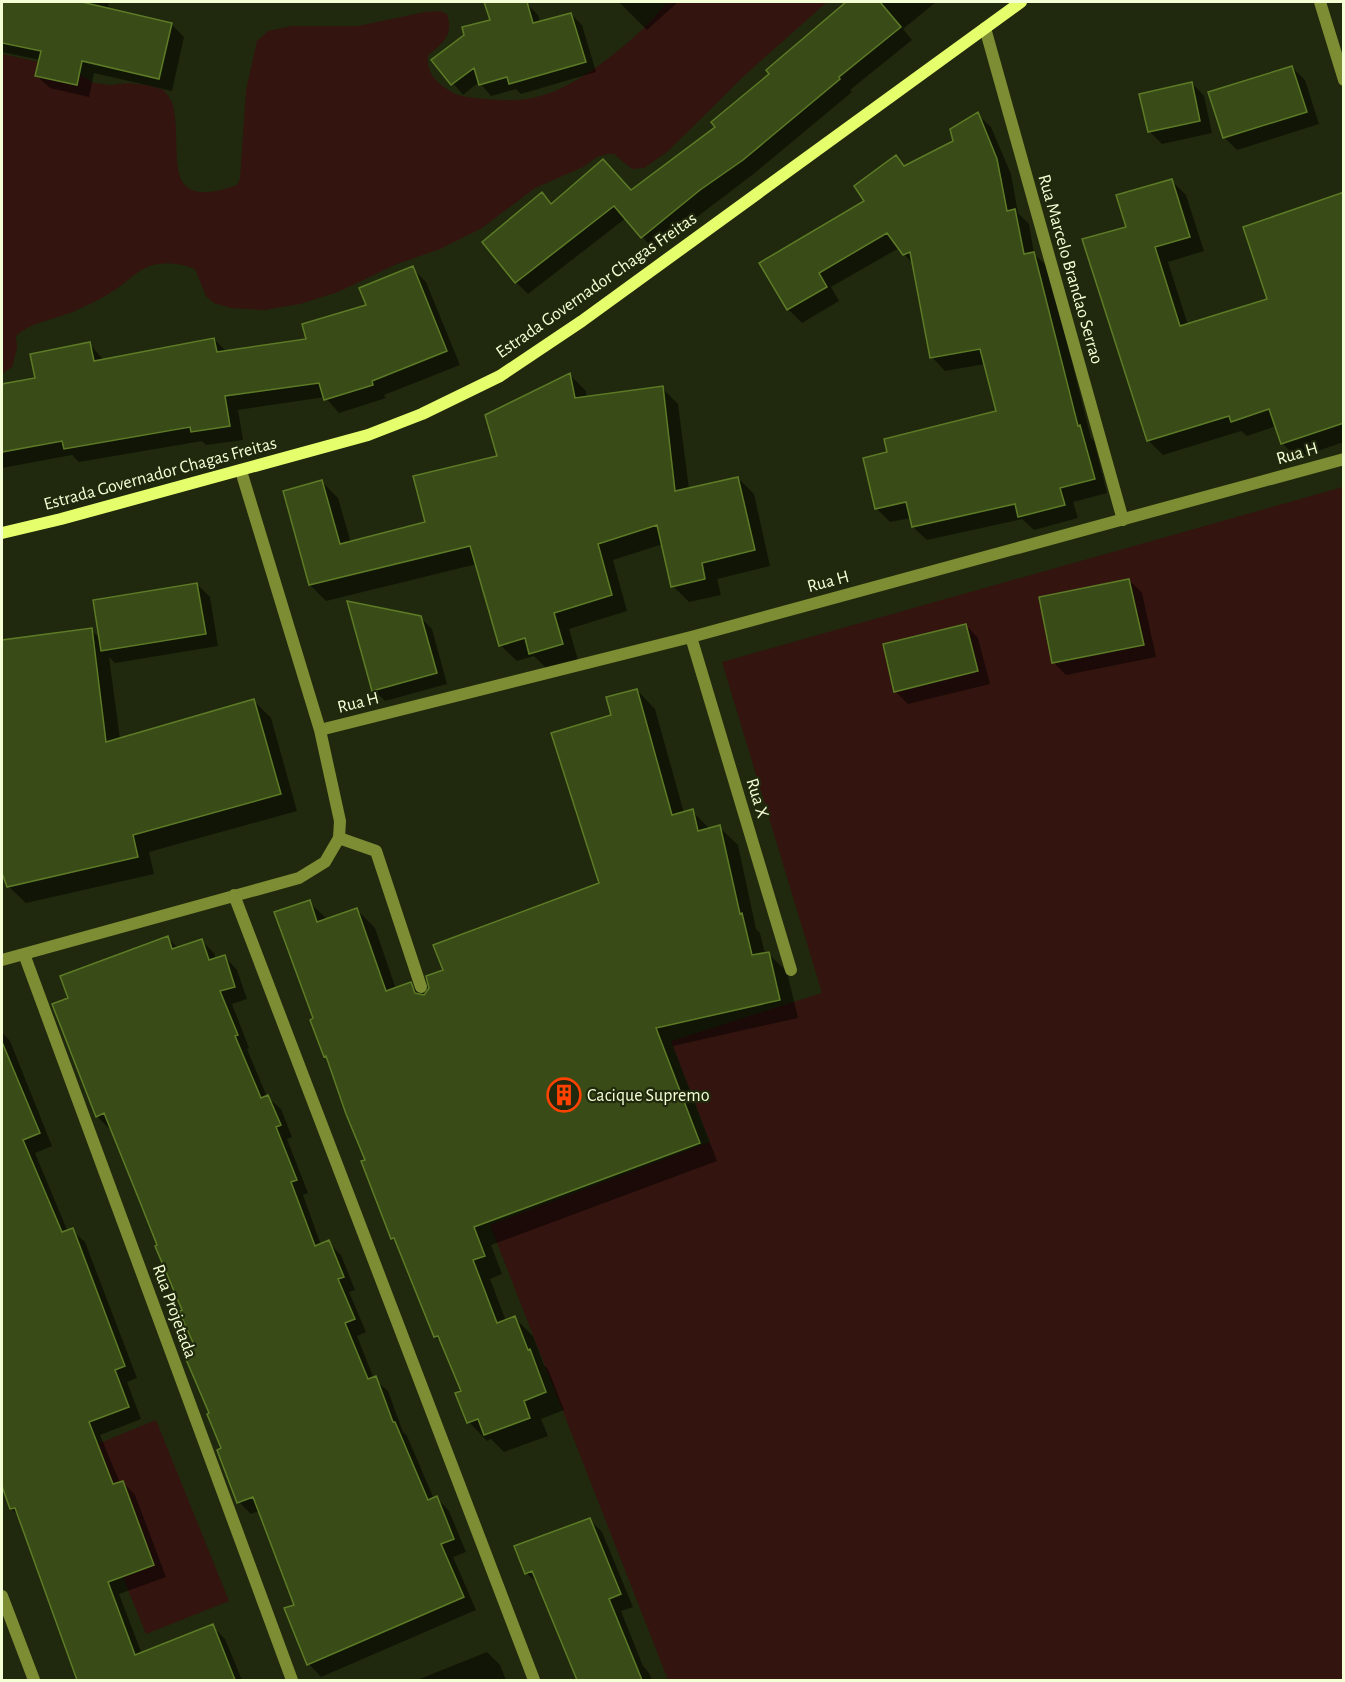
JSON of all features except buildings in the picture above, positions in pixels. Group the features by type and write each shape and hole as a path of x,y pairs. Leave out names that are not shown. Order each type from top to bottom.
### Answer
{"main road":[{"name":"Estrada Governador Chagas Freitas","path":"2,533 241,471 368,435 422,414 500,376 582,321 1021,2"}],"street":[{"path":"1320,2 1344,80"},
{"name":"Rua Marcelo Brandao Serrao","path":"985,28 1123,520"},
{"name":"Rua H","path":"320,730 691,637 1344,459"},
{"name":"Rua H","path":"241,471 320,730 340,821 339,838"},
{"name":"Rua X","path":"691,637 791,970"},
{"path":"2,960 299,878 325,862 339,838 376,851 421,987"},
{"path":"234,895 534,1680"},
{"name":"Rua Projetada","path":"24,954 292,1680"},
{"path":"2,1596 34,1680"}],"shaded area":[{"path":"667,2 827,2 745,75 667,152 644,168 632,169 614,154 597,157 583,167 535,188 482,228 440,249 397,264 338,292 300,304 264,310 231,308 214,303 206,296 195,269 172,263 150,266 97,301 22,331 16,336 17,348 12,367 2,374 2,54 68,68 94,83 111,85 128,83 164,90 173,106 177,159 179,173 184,184 195,191 212,192 237,185 240,179 246,90 257,41 268,31 292,26 358,26 440,11 447,14 449,27 443,42 428,55 428,67 436,80 450,91 462,96 515,100 544,95 577,80 612,56 643,29"},
{"path":"1343,487 1343,1680 668,1680 490,1225 710,1142 671,1041 822,993 722,662"},
{"path":"156,1420 229,1601 146,1634 73,1454"}],"place":[{"name":"Cacique Supremo","path":"564,1095"}]}
